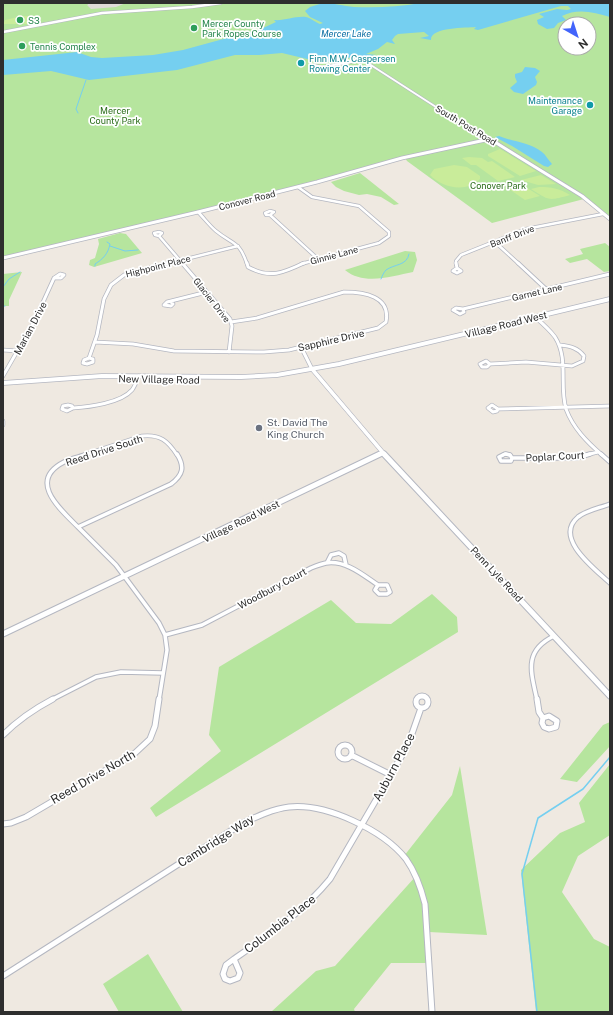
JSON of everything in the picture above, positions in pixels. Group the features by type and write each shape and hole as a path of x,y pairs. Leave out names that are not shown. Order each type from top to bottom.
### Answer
{"main road":[{"name":"Village Road West","path":"313,371 610,301"},
{"name":"New Village Road","path":"3,384 89,376 241,380 313,371"}],"street":[{"path":"3,31 91,13 211,3"},
{"path":"3,31 29,28 92,14 182,8 222,3"},
{"name":"South Post Road","path":"314,65 322,66 363,60 455,119 582,196 610,219"},
{"name":"Conover Road","path":"3,258 298,187 402,158 490,139"},
{"name":"Ginnie Lane","path":"198,212 216,231 231,239 238,246 245,255 248,267 265,274 285,272 299,264 382,242 387,238 389,232 380,222 359,206 312,197 304,193 298,187"},
{"name":"Banff Drive","path":"457,268 456,261 461,255 531,227 603,214"},
{"path":"270,215 318,259"},
{"name":"Glacier Drive","path":"159,236 231,322 229,352"},
{"path":"495,242 547,290"},
{"name":"Highpoint Place","path":"89,358 95,342 102,307 110,284 114,280 124,275 238,246"},
{"name":"Garnet Lane","path":"463,309 547,290 594,276 610,274"},
{"name":"Marian Drive","path":"3,376 34,322 54,278"},
{"path":"171,302 207,292"},
{"name":"Sapphire Drive","path":"95,342 138,344 167,351 273,352 378,328 384,324 387,319 386,306 379,300 361,293 344,292 257,318 231,322"},
{"path":"536,318 550,331 560,345 563,396 566,408 578,431 610,462"},
{"path":"490,364 526,362 562,365 579,364 583,361 584,356 576,348 560,345"},
{"path":"300,347 313,371 383,453"},
{"path":"3,350 18,351"},
{"path":"72,408 92,407 123,397 132,390 138,377"},
{"path":"498,409 610,406"},
{"name":"Reed Drive South","path":"78,527 171,484 178,479 182,472 183,465 167,440 156,436 142,436 64,462 51,471 46,482 47,489 59,508 78,527 111,560 124,577"},
{"name":"Poplar Court","path":"512,458 576,458 598,452"},
{"name":"Village Road West","path":"3,634 383,453"},
{"name":"Penn Lyle Road","path":"383,453 610,696"},
{"path":"610,504 578,518 572,525 570,534 572,543 578,552 610,583"},
{"path":"327,563 331,555 339,553 346,558 346,565"},
{"name":"Woodbury Court","path":"166,636 202,625 311,568 327,563 346,565 357,570 378,585"},
{"name":"Reed Drive North","path":"3,824 11,823 26,817 140,750 153,732 167,650 166,636 160,623 124,577"},
{"path":"543,718 540,712 532,659 536,649 554,636"},
{"path":"3,735 15,723 32,710 96,677 121,672 163,673"},
{"name":"Auburn Place","path":"362,825 408,744 421,708"},
{"path":"351,755 391,775"},
{"name":"Cambridge Way","path":"3,976 254,817 288,807 311,807 334,811 362,825 394,845 409,862 419,880 425,904 432,1012"},
{"name":"Columbia Place","path":"234,959 312,901 330,879 362,825"}],"green space":[{"name":"Mercer County Park","path":"3,3 610,3 610,218 585,197 491,138 403,157 295,187 3,257"},
{"name":"S3","path":"22,16 37,16 29,24 3,24 5,20"},
{"name":"Conover Park","path":"489,140 584,199 492,223 407,161 405,158"},
{"path":"500,149 536,171 520,176 488,156 488,154"},
{"path":"462,158 482,158 488,162 492,161 515,177 498,181 476,165 471,165"},
{"path":"454,165 467,167 480,176 480,179 468,186 455,187 441,183 430,175 434,169"},
{"path":"360,173 399,204 394,205 381,197 367,194 359,195 344,191 336,187 331,182"},
{"path":"541,175 556,184 538,185 521,180"},
{"path":"524,186 540,196 525,200 509,189"},
{"path":"539,187 555,188 570,195 549,199 531,189"},
{"path":"120,233 126,234 142,253 94,267 89,265 90,260 95,258 99,244 98,239"},
{"path":"605,243 610,247 610,271 604,272 587,259 570,263 565,259 583,254 580,249"},
{"path":"405,251 415,252 417,260 413,272 369,279 353,275 345,270"},
{"path":"22,272 9,300 9,306 3,306 3,274"},
{"path":"432,594 457,617 458,632 156,817 150,808 221,751 209,735 219,667 331,600 356,623 391,624"},
{"path":"610,722 610,746 577,782 560,779 603,725"},
{"path":"610,764 610,835 578,856 562,892 594,939 610,947 610,1012 536,1012 521,870 560,833 585,822 579,803"},
{"path":"460,766 487,935 429,932 428,963 391,963 354,1009 355,1012 271,1012 316,971 335,966 416,876 404,856 452,795"},
{"path":"148,954 183,1012 119,1012 103,984"}],"shaded area":[{"path":"87,3 126,3 116,7 91,9"}],"water":[{"name":"Mercer Lake","path":"323,3 354,7 371,7 420,3 610,3 610,17 592,12 580,11 557,16 557,24 554,28 547,29 538,24 537,20 544,17 539,14 557,9 571,9 568,6 561,6 478,30 474,29 476,27 442,30 432,36 431,40 420,38 429,36 424,32 398,34 392,40 395,44 387,42 378,49 366,54 377,55 364,57 358,56 324,63 282,53 235,55 177,70 89,80 51,71 3,75 3,60 77,52 91,57 102,58 153,55 183,50 261,29 276,22 274,20 306,17 320,24 323,23 310,17 305,11 310,7"},
{"path":"525,67 535,68 540,71 535,77 537,82 536,85 523,94 514,92 510,88 517,82 515,74 522,72"},
{"path":"499,136 537,149 543,153 552,164 548,167 544,166 495,137"}],"waterway":[{"path":"78,113 76,109 86,80"},
{"path":"95,266 95,264 103,258 108,251 110,244 107,242"},
{"path":"110,246 125,251 138,250"},
{"path":"381,279 386,270 406,261 409,254"},
{"path":"3,287 9,279 20,272"},
{"path":"537,1012 522,874 538,818 583,789 610,757"}],"place":[{"name":"S3","path":"20,20"},
{"name":"Mercer County Park Ropes Course","path":"194,28"},
{"name":"Tennis Complex","path":"22,46"},
{"name":"Finn M.W. Caspersen Rowing Center","path":"301,63"},
{"name":"Maintenance Garage","path":"590,105"},
{"name":"St. David The King Church","path":"259,428"}]}
